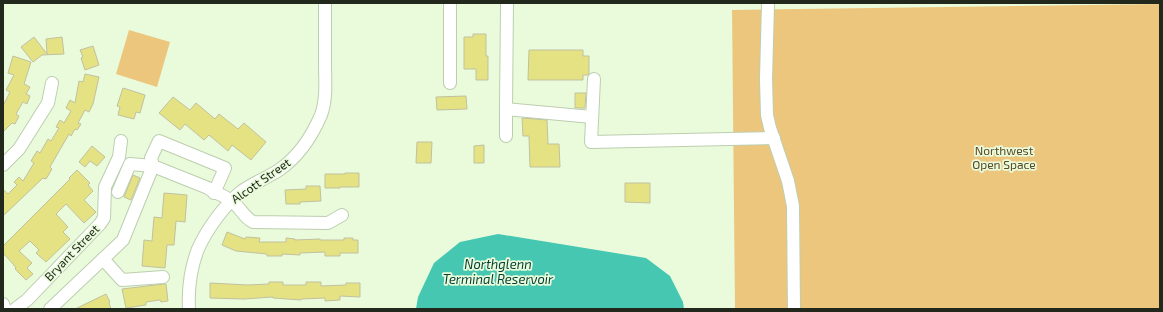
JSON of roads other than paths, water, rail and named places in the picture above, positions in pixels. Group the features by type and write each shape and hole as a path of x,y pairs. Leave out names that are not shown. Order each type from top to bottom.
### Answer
{"street":[{"name":"Alcott Street","path":"188,309 191,276 198,249 213,223 223,209 242,191 279,170 289,162 304,146 321,114 324,102 325,85 325,3"},
{"path":"450,3 450,83"},
{"path":"506,136 507,3"},
{"path":"768,3 766,79 767,115 788,181 793,206 794,309"},
{"path":"594,79 591,142 774,138"},
{"path":"3,165 19,149 48,103 52,83"},
{"path":"506,109 592,117"},
{"name":"Bryant Street","path":"22,307 104,218 105,187 119,157 121,141"},
{"path":"50,309 123,240 153,166 151,158 159,141 225,168 214,193"},
{"path":"118,192 130,164 153,166 208,188 214,193 232,201 249,220 257,223 328,223 342,215"},
{"path":"103,259 122,280 163,276"},
{"path":"3,304 5,309"}],"water":[{"name":"Northglenn Terminal Reservoir","path":"498,234 646,258 670,276 683,302 684,309 416,309 418,297 434,263 460,242"}],"park label":[{"name":"Northwest Open Space","path":"1004,158"}]}
